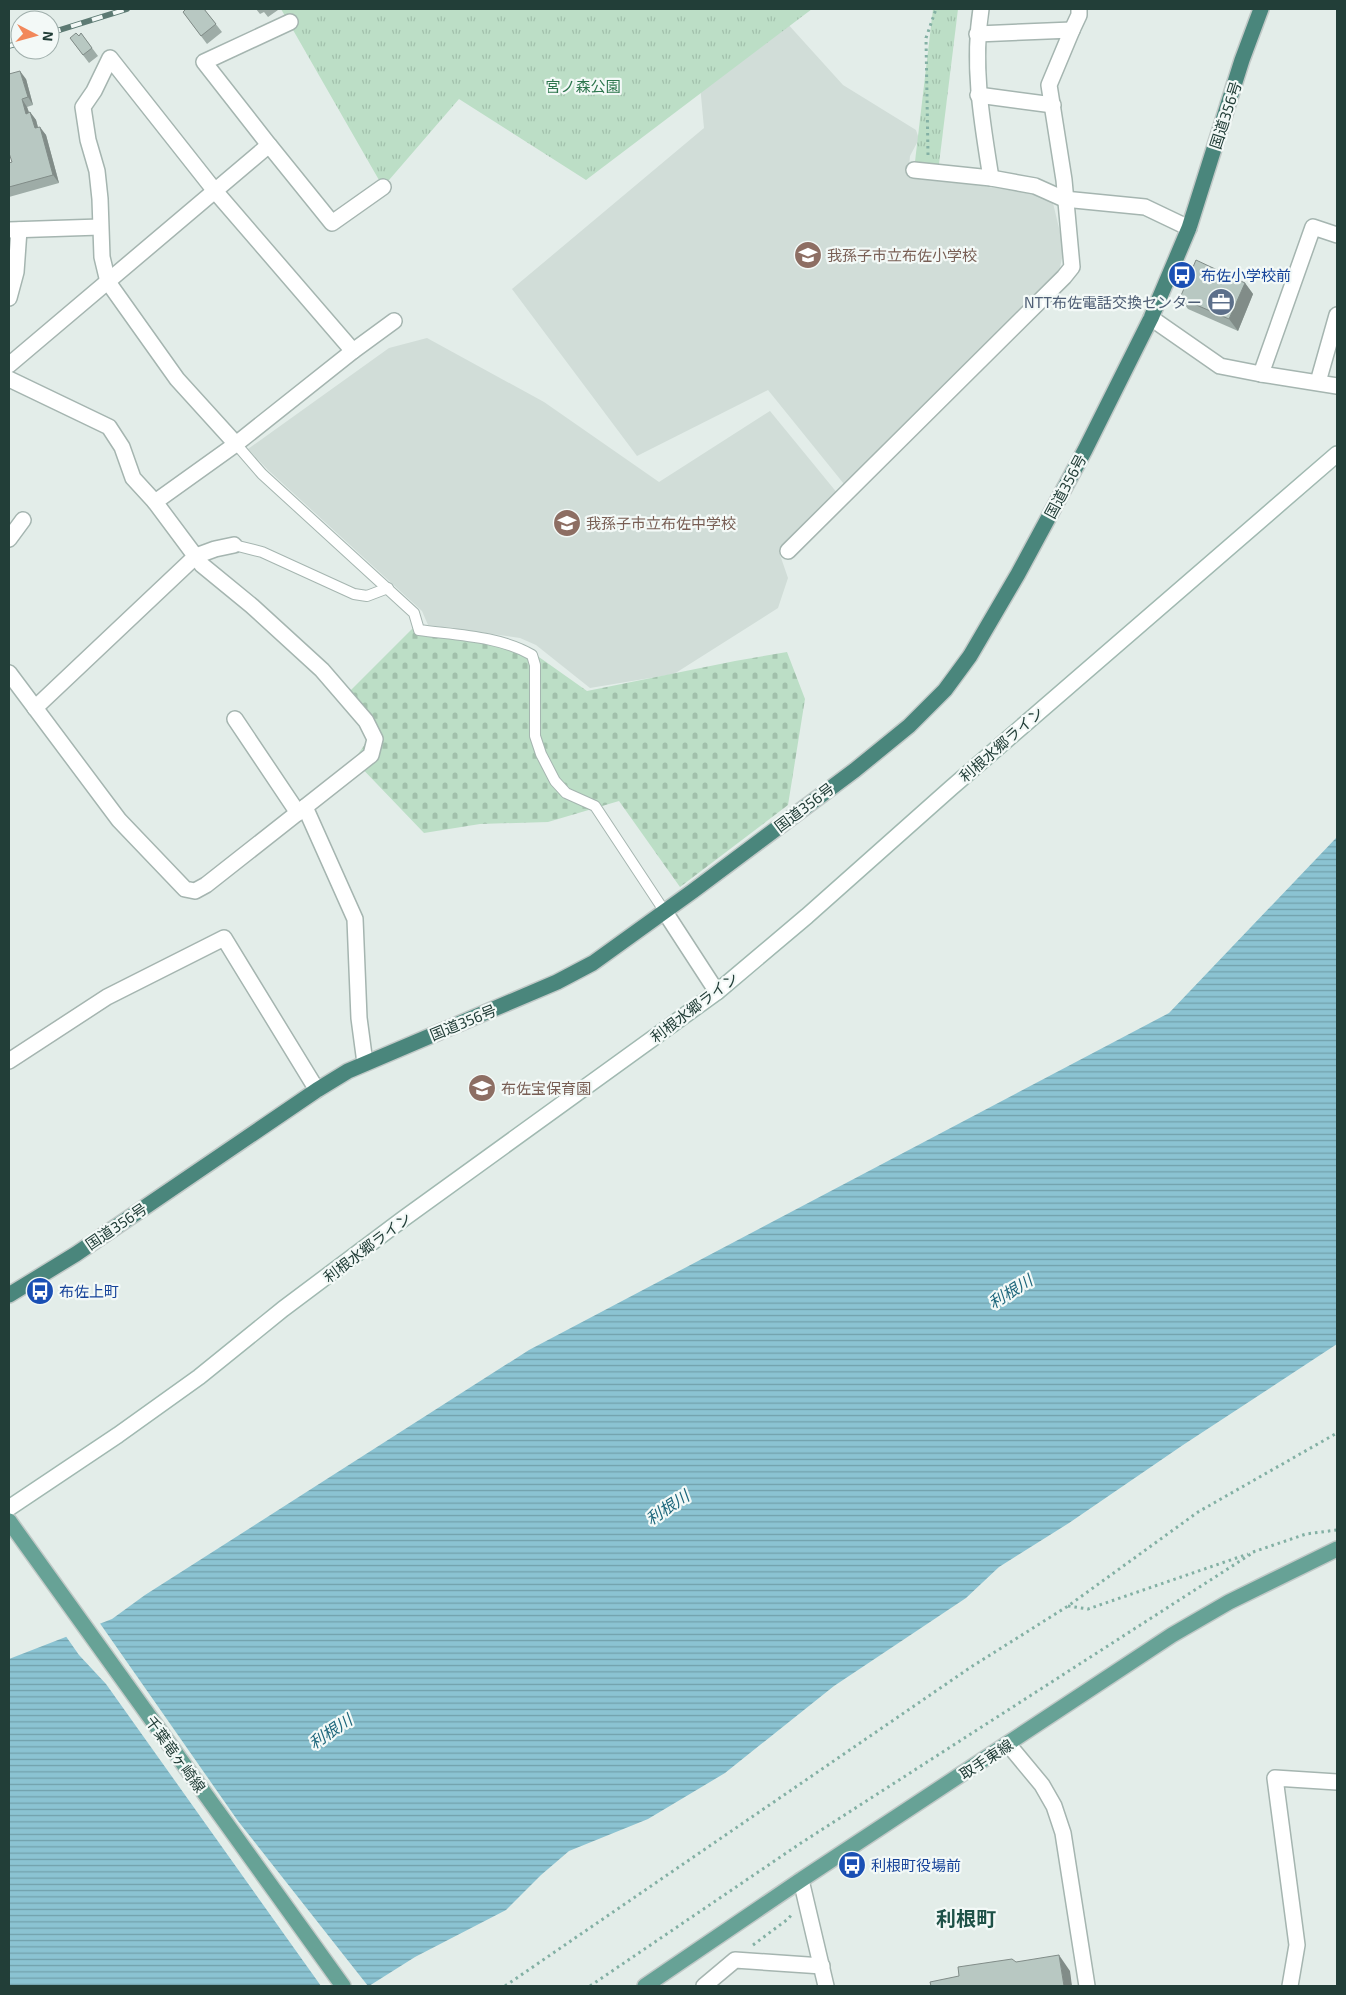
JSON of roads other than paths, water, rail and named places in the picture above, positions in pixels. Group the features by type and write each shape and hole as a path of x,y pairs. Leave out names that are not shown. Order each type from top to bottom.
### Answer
{"highway":[{"name":"国道356号","path":"9,1295 84,1248 317,1090 365,1063 557,982 593,963 665,912 854,770 909,726 945,690 970,656 1018,574 1085,450 1151,318 1188,228 1242,60 1261,9"}],"main road":[{"name":"千葉竜ヶ崎線","path":"12,1526 343,1986"},
{"name":"取手東線","path":"645,1986 801,1880 1172,1635 1229,1602 1337,1549"}],"street":[{"path":"981,9 977,34 978,95 991,178"},
{"path":"788,551 1072,267 1049,85 1079,15 1079,9"},
{"path":"290,22 204,62 332,223 383,186"},
{"path":"977,34 1072,30"},
{"path":"236,444 177,379 108,282 102,257 97,171 88,140 83,107 94,91 110,58 215,191 353,351"},
{"path":"978,95 1053,105"},
{"path":"9,365 269,146"},
{"path":"914,170 991,178 1034,186 1064,199 1145,207 1188,228"},
{"path":"9,298 16,272 14,230 78,226 100,227"},
{"path":"1261,374 1313,227 1337,235"},
{"path":"1318,382 1337,315"},
{"path":"1151,318 1220,366 1337,386"},
{"path":"155,502 236,444 353,351 394,321"},
{"path":"9,379 109,427 122,447 133,478 155,502 202,565 252,606 322,670 366,720 375,739 371,755 206,885 195,891 185,889 119,820 9,673"},
{"name":"利根水郷ライン","path":"9,1508 118,1435 191,1383 283,1309 403,1219 717,992 808,916 951,788 1337,454"},
{"path":"9,539 23,520"},
{"path":"35,708 196,556 215,549 234,546"},
{"path":"235,719 301,810 355,919 359,1018 365,1063"},
{"path":"665,912 717,992"},
{"path":"9,1061 107,997 224,938 317,1090"},
{"path":"1008,1744 1042,1785 1054,1806 1060,1824 1087,1986"},
{"path":"1290,1986 1297,1945 1275,1778 1337,1782"},
{"path":"801,1880 826,1986"},
{"path":"704,1986 735,1960 822,1966"}],"lane":[{"path":"236,444 262,474 414,612 419,630 503,642 532,654 535,665 535,736 541,754 555,781 566,793 595,806 665,912"},
{"path":"234,546 262,552 354,594 367,596 388,588"}],"water":[{"name":"利根川","path":"1337,837 1337,1344 1183,1445 1069,1523 999,1567 966,1598 834,1686 725,1773 648,1819 569,1851 541,1875 506,1910 415,1957 369,1986 9,1986 9,1659 112,1619 145,1595 529,1350 1169,1013"}],"railway":[{"path":"60,30 127,9"}],"place":[{"name":"我孫子市立布佐小学校","path":"808,255"},
{"name":"布佐小学校前","path":"1182,275"},
{"name":"NTT布佐電話交換センター","path":"1221,302"},
{"name":"我孫子市立布佐中学校","path":"567,523"},
{"name":"布佐宝保育園","path":"482,1088"},
{"name":"布佐上町","path":"40,1291"},
{"name":"利根町役場前","path":"852,1865"}],"district":[{"name":"利根町","path":"966,1918"}],"park label":[{"name":"宮ノ森公園","path":"583,86"}]}
